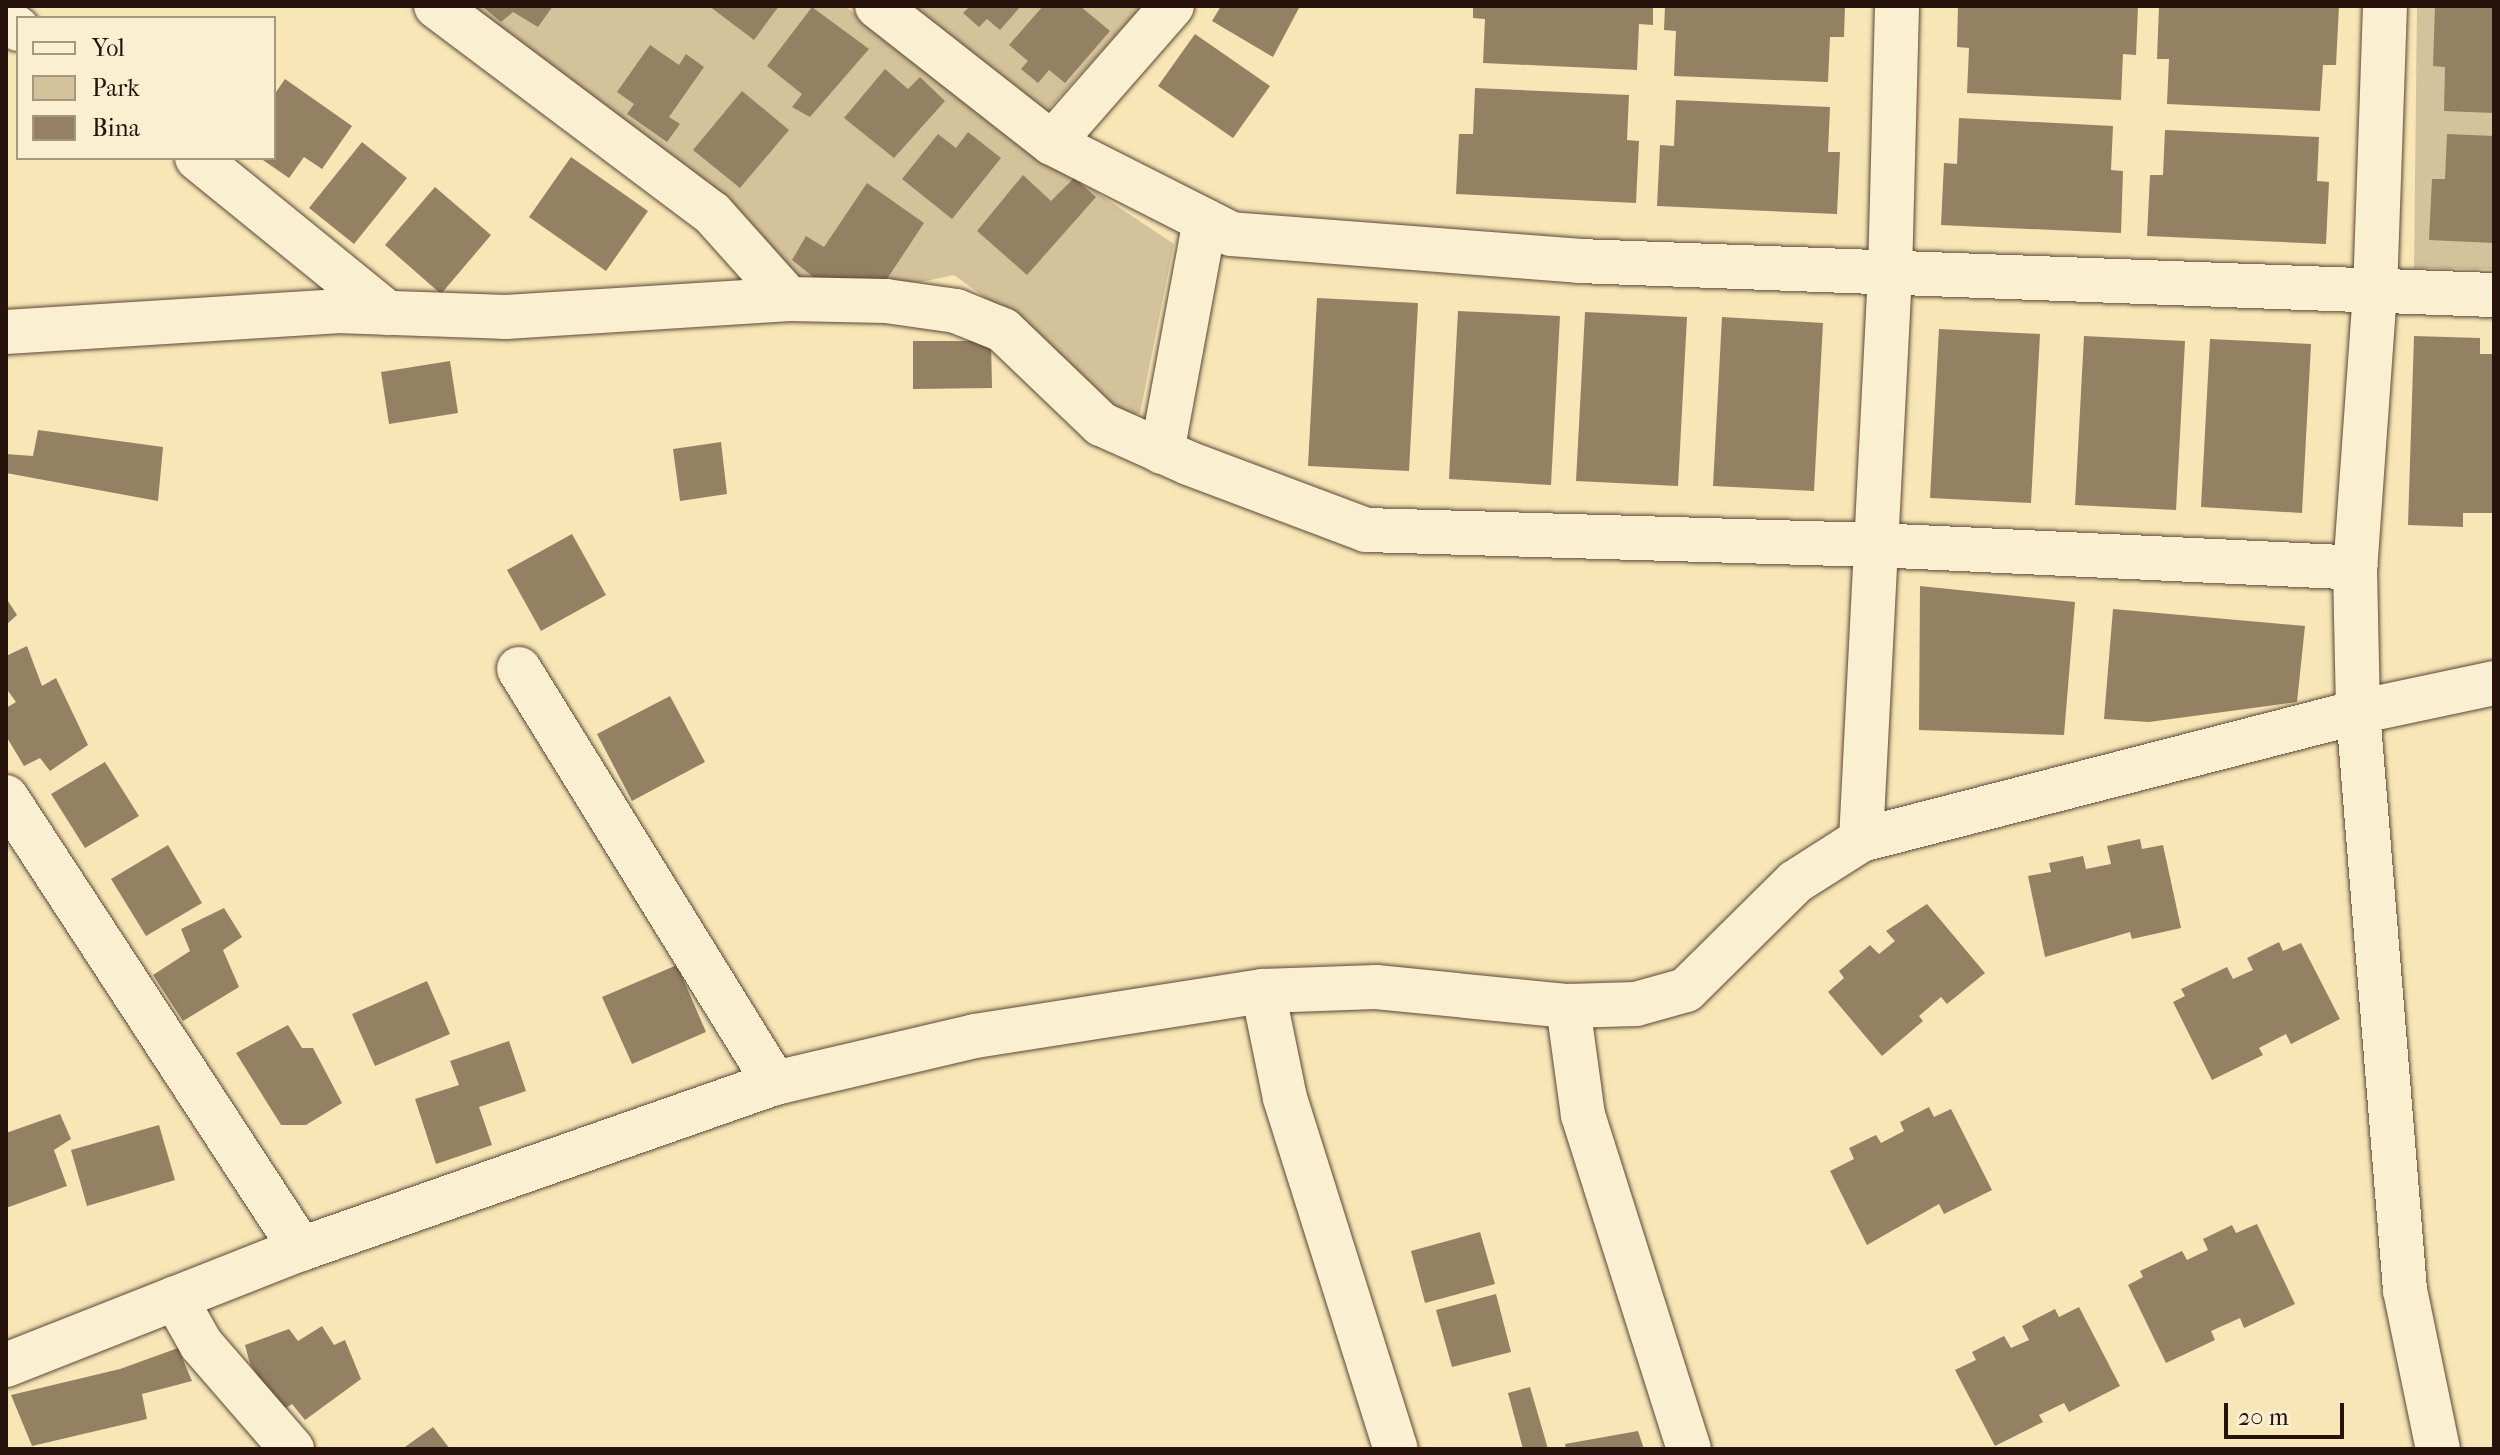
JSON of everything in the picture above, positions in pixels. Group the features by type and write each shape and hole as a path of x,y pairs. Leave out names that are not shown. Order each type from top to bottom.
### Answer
{"street":[{"path":"436,6 712,213 789,299"},
{"path":"877,6 1052,143 1231,234 1531,257 1890,274 2494,295"},
{"path":"1052,143 1172,6"},
{"path":"1861,840 1890,274 1897,6"},
{"path":"2385,6 2375,292 2355,568 2358,712 2405,1290 2438,1449"},
{"path":"199,160 388,313"},
{"path":"1162,452 1205,221"},
{"path":"6,332 388,313 506,317 789,299 886,301 956,311 1003,330 1101,424 1162,452 1366,530 1875,545 2355,568"},
{"path":"519,669 775,1083"},
{"path":"6,1365 301,1249 775,1083 975,1036 1263,991 1376,987 1568,1006 1636,1004 1686,990 1795,882 1861,840 2358,712 2494,683"},
{"path":"6,797 301,1249"},
{"path":"1263,991 1285,1098 1396,1449"},
{"path":"1568,1006 1583,1115 1689,1449"},
{"path":"175,1298 201,1344 292,1449"}],"green space":[{"path":"468,6 845,6 1027,146 1174,244 1140,413 1116,418 1013,318 954,275 921,282 793,282"},
{"path":"901,6 1142,6 1046,112"},
{"path":"2417,6 2494,6 2494,269 2414,268"}],"building":[{"path":"482,6 553,6 538,27 513,12 501,22"},
{"path":"709,6 779,6 754,40"},
{"path":"970,6 1021,6 1000,30 987,19 979,27 963,13"},
{"path":"1043,6 1080,6 1110,31 1065,83 1049,70 1038,83 1021,69 1028,61 1009,45"},
{"path":"1221,6 1300,6 1273,57 1212,21"},
{"path":"1473,6 1653,6 1653,25 1639,24 1637,70 1483,63 1485,19 1473,18"},
{"path":"1665,6 1845,6 1844,37 1830,37 1828,82 1674,76 1676,31 1664,30"},
{"path":"1958,6 2138,6 2136,55 2123,54 2121,100 1967,93 1969,48 1957,47"},
{"path":"2159,6 2339,6 2336,65 2323,65 2320,111 2167,104 2169,59 2157,59"},
{"path":"2435,6 2494,6 2494,113 2444,111 2445,67 2433,66"},
{"path":"812,7 869,49 810,117 792,107 802,94 767,66"},
{"path":"1195,34 1270,86 1233,138 1158,86"},
{"path":"650,45 679,65 686,54 704,67 669,117 680,124 667,142 627,114 634,104 617,92"},
{"path":"885,69 908,89 920,77 945,101 894,158 844,118"},
{"path":"285,79 352,126 322,169 304,157 289,178 263,160 276,160 276,92"},
{"path":"1475,88 1629,95 1627,140 1639,141 1636,203 1456,194 1459,134 1473,134"},
{"path":"742,91 789,130 740,188 693,150"},
{"path":"1676,100 1830,107 1828,152 1840,152 1837,214 1657,206 1660,145 1674,146"},
{"path":"1959,118 2113,126 2111,170 2123,171 2121,233 1941,225 1944,163 1957,164"},
{"path":"2165,130 2319,137 2317,181 2329,182 2326,244 2147,236 2150,175 2163,175"},
{"path":"968,132 1001,158 952,219 902,179 938,134 956,148"},
{"path":"2447,134 2494,136 2494,243 2429,240 2432,179 2445,179"},
{"path":"362,142 407,178 354,244 309,208"},
{"path":"571,157 648,211 606,271 529,217"},
{"path":"1023,175 1051,201 1074,178 1096,197 1027,275 977,231"},
{"path":"867,183 924,223 887,279 816,279 792,260 806,236 824,247"},
{"path":"435,187 491,235 441,294 385,245"},
{"path":"1317,298 1418,303 1409,471 1308,466"},
{"path":"1458,311 1560,316 1551,485 1449,479"},
{"path":"1585,312 1687,317 1678,486 1576,481"},
{"path":"1722,317 1823,323 1814,491 1713,486"},
{"path":"1939,329 2040,334 2031,503 1930,498"},
{"path":"2084,336 2185,341 2176,510 2075,505"},
{"path":"2414,336 2480,338 2480,354 2494,354 2494,513 2463,513 2463,527 2408,525"},
{"path":"2210,339 2311,344 2302,513 2201,507"},
{"path":"913,341 991,341 992,388 913,389"},
{"path":"450,361 458,413 389,424 381,372"},
{"path":"38,430 163,447 158,501 6,473 6,454 33,456"},
{"path":"721,442 727,494 680,501 673,449"},
{"path":"572,534 606,595 541,631 507,570"},
{"path":"1920,586 2075,602 2064,735 1919,730"},
{"path":"6,598 17,615 6,625"},
{"path":"2113,609 2305,626 2297,702 2149,722 2104,719"},
{"path":"27,646 42,686 56,678 88,745 50,771 40,758 24,766 6,736 6,708 16,702 6,688 6,656"},
{"path":"670,696 705,762 632,801 597,734"},
{"path":"105,762 139,816 85,848 51,794"},
{"path":"2140,839 2142,849 2163,845 2181,928 2132,939 2130,932 2045,957 2028,876 2051,872 2049,863 2083,856 2086,869 2111,864 2107,846"},
{"path":"168,845 202,903 146,936 111,879"},
{"path":"1927,904 1985,973 1947,1004 1941,997 1919,1016 1923,1021 1882,1056 1828,992 1844,978 1839,971 1870,945 1879,954 1895,941 1886,931"},
{"path":"224,908 242,937 223,950 239,987 183,1021 153,975 190,951 181,929"},
{"path":"2279,942 2283,951 2301,943 2340,1019 2291,1044 2286,1034 2259,1048 2263,1055 2212,1080 2173,1002 2185,996 2181,989 2227,967 2233,979 2253,970 2247,958"},
{"path":"677,965 706,1032 632,1064 602,997"},
{"path":"427,981 450,1034 375,1066 352,1014"},
{"path":"288,1025 302,1048 313,1048 342,1103 306,1125 281,1125 236,1053"},
{"path":"509,1041 526,1091 479,1107 492,1145 436,1164 415,1099 459,1085 450,1061"},
{"path":"1929,1107 1934,1117 1951,1109 1992,1190 1944,1214 1939,1204 1867,1245 1830,1171 1854,1159 1849,1148 1876,1135 1881,1143 1904,1131 1900,1122"},
{"path":"60,1114 71,1139 54,1150 67,1186 6,1208 6,1133"},
{"path":"159,1125 175,1180 87,1206 71,1150"},
{"path":"2257,1224 2295,1304 2244,1328 2240,1318 2211,1331 2215,1340 2166,1363 2128,1285 2143,1277 2140,1271 2182,1251 2187,1260 2208,1250 2203,1239 2232,1225 2236,1233"},
{"path":"1480,1232 1495,1284 1425,1303 1411,1251"},
{"path":"1496,1294 1511,1352 1452,1367 1436,1310"},
{"path":"2079,1307 2120,1386 2069,1412 2064,1403 2039,1415 2043,1422 1995,1446 1955,1370 1976,1360 1972,1352 2004,1336 2011,1348 2029,1340 2022,1326 2055,1309 2059,1317"},
{"path":"322,1326 334,1345 345,1340 361,1379 305,1420 292,1404 281,1411 250,1364 245,1345 289,1329 298,1341"},
{"path":"178,1348 192,1381 142,1394 147,1419 32,1446 11,1395 120,1369"},
{"path":"1530,1387 1548,1449 1523,1449 1508,1393"},
{"path":"433,1427 450,1449 402,1449"},
{"path":"1638,1431 1644,1449 1566,1449 1565,1444"}]}
